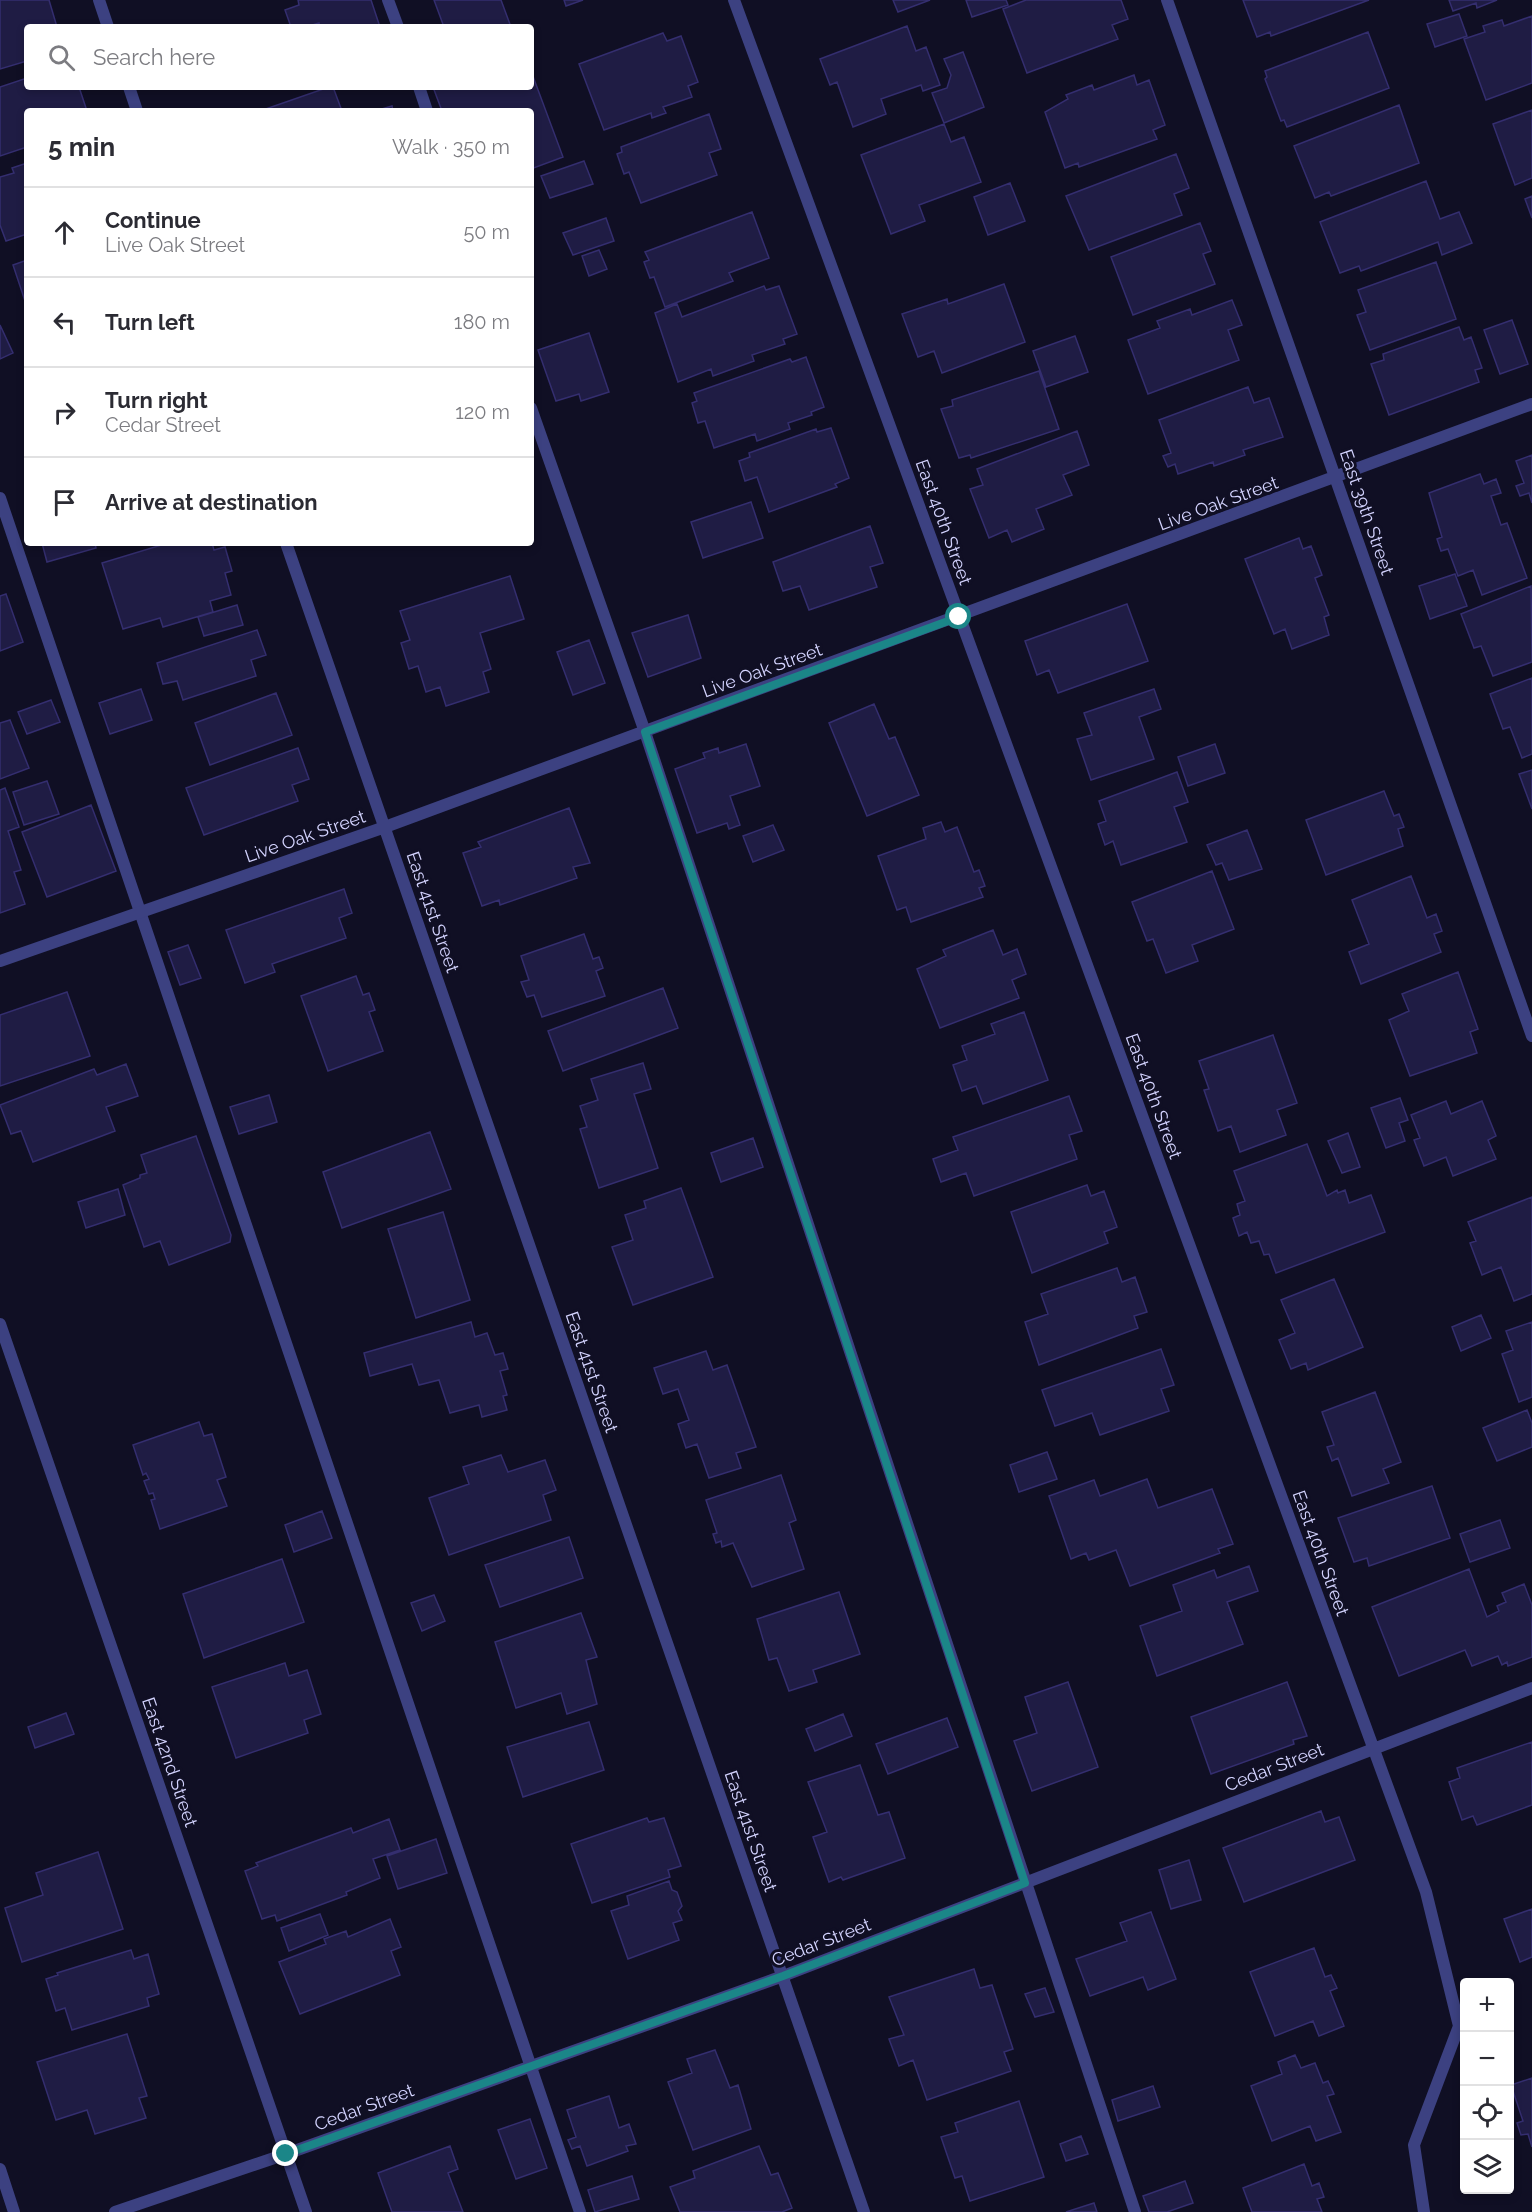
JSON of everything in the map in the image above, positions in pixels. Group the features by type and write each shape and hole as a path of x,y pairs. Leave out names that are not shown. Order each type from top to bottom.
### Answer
{"street":[{"path":"99,0 107,24"},
{"path":"388,0 397,24"},
{"name":"East 40th Street","path":"734,0 1426,1892 1459,2026 1414,2145 1424,2212"},
{"name":"East 39th Street","path":"1167,0 1532,1036"},
{"path":"130,90 136,108"},
{"path":"420,90 426,108"},
{"name":"Live Oak Street","path":"0,961 385,827 1532,404"},
{"path":"534,417 645,732 1135,2212"},
{"path":"0,498 580,2212"},
{"name":"East 41st Street","path":"287,546 864,2212"},
{"name":"East 42nd Street","path":"0,1324 306,2212"},
{"name":"Cedar Street","path":"116,2212 286,2154 783,1976 1532,1688"},
{"path":"0,2169 14,2212"}],"building":[{"path":"0,0 49,0 56,24 24,24 24,62 0,69"},
{"path":"298,0 371,0 379,24 290,24 285,10 299,5"},
{"path":"434,0 501,0 510,24 443,24"},
{"path":"564,0 583,0 566,6"},
{"path":"893,0 930,0 898,12"},
{"path":"966,0 1006,0 1008,5 972,17"},
{"path":"1026,0 1121,0 1128,19 1112,25 1118,39 1027,73 1003,9"},
{"path":"1243,0 1369,0 1271,36 1270,32 1257,37"},
{"path":"1449,0 1497,0 1477,8 1476,3 1453,11"},
{"path":"1459,14 1467,36 1435,47 1427,24"},
{"path":"1532,16 1532,83 1486,100 1464,39 1485,32 1483,26 1502,20 1504,26"},
{"path":"907,26 916,51 926,47 940,85 923,91 921,85 881,99 886,114 853,127 837,82 830,85 820,59"},
{"path":"1368,32 1389,88 1287,127 1284,120 1281,121 1265,79 1267,77 1265,71"},
{"path":"663,33 667,41 681,36 698,82 688,86 692,97 663,107 666,113 652,118 651,113 604,130 579,64"},
{"path":"963,52 984,107 944,123 932,93 947,88 951,75 944,59"},
{"path":"1134,75 1137,85 1149,80 1165,125 1153,130 1157,139 1079,167 1078,163 1065,168 1045,112 1068,99 1066,95 1092,85 1094,90"},
{"path":"24,79 24,90 80,90 86,108 24,108 24,148 0,156 0,87"},
{"path":"534,79 563,157 534,168 534,108 441,108 434,90 534,90"},
{"path":"320,90 334,90 341,108 269,108"},
{"path":"1399,105 1419,163 1331,196 1329,192 1315,198 1294,146"},
{"path":"1532,110 1532,178 1515,185 1493,124"},
{"path":"709,114 721,149 709,153 717,175 641,203 629,172 624,174 617,154 622,152 621,147"},
{"path":"944,124 951,142 964,137 981,182 919,205 925,221 891,234 861,155"},
{"path":"1176,154 1189,188 1174,194 1182,215 1089,250 1066,196"},
{"path":"584,161 593,184 550,198 541,176"},
{"path":"24,164 24,235 6,241 0,225 0,177 14,173 12,168"},
{"path":"1426,181 1440,219 1459,212 1472,243 1442,255 1438,242 1361,271 1359,266 1340,273 1320,222"},
{"path":"1010,183 1025,221 988,235 974,197"},
{"path":"1532,196 1532,218 1525,199"},
{"path":"752,212 769,258 729,273 733,281 665,307 654,277 650,278 644,262 649,260 645,252"},
{"path":"606,218 614,241 573,255 563,233"},
{"path":"1200,223 1211,251 1203,254 1215,284 1133,315 1111,257"},
{"path":"599,250 607,269 589,276 582,256"},
{"path":"24,261 24,298 13,265"},
{"path":"1436,262 1456,319 1370,350 1357,315 1366,312 1358,290"},
{"path":"1004,284 1025,342 942,373 934,351 918,357 902,314 947,299 948,304"},
{"path":"764,286 766,290 779,286 797,334 783,339 785,344 752,355 754,361 713,376 711,369 678,382 655,313 677,304 682,317"},
{"path":"1232,300 1242,325 1228,330 1239,360 1148,394 1128,340 1160,328 1157,321 1190,309 1192,315"},
{"path":"1512,320 1528,364 1500,374 1484,330"},
{"path":"0,325 13,353 0,359"},
{"path":"1459,327 1464,340 1471,337 1482,368 1475,370 1479,382 1389,415 1371,364 1384,360 1383,354"},
{"path":"589,333 609,392 581,401 579,394 556,401 538,350"},
{"path":"1075,336 1088,372 1046,387 1033,351"},
{"path":"806,357 824,407 811,412 812,415 788,423 790,429 757,441 755,434 714,448 705,421 698,423 692,403 697,401 694,393 790,359 792,362"},
{"path":"1039,371 1059,429 971,458 970,455 959,458 941,409 953,406 952,400"},
{"path":"1248,387 1254,403 1269,398 1283,437 1243,450 1245,455 1214,466 1213,462 1178,474 1175,464 1168,467 1163,456 1171,453 1159,420"},
{"path":"831,428 849,478 835,484 837,487 769,512 757,477 745,481 739,461 750,457 749,453 816,429 817,432"},
{"path":"1077,431 1089,465 1063,475 1072,495 1036,509 1044,529 1012,542 1007,530 989,538 970,489 983,485 977,469"},
{"path":"1532,455 1532,503 1529,493 1520,496 1516,486 1524,483 1516,461"},
{"path":"1480,474 1484,484 1496,479 1501,493 1491,496 1501,525 1507,523 1527,578 1482,595 1473,570 1458,576 1448,549 1441,551 1437,539 1442,537 1429,493"},
{"path":"751,502 763,538 703,558 691,522"},
{"path":"870,526 883,563 870,567 877,587 809,610 800,586 783,591 773,562"},
{"path":"1299,538 1303,549 1311,546 1322,575 1315,578 1329,615 1324,617 1329,635 1292,649 1285,629 1274,634 1245,559"},
{"path":"43,546 96,546 96,548 47,562"},
{"path":"158,546 213,546 214,550 225,547 232,571 225,573 231,595 210,601 213,612 163,627 160,618 123,629 102,563"},
{"path":"1455,574 1467,606 1430,619 1419,586"},
{"path":"510,576 524,619 480,633 491,669 483,672 489,692 446,706 440,687 426,692 418,666 409,669 401,643 410,640 400,611"},
{"path":"1531,586 1532,662 1493,676 1481,646 1474,648 1461,614"},
{"path":"6,594 23,642 0,651 0,596"},
{"path":"1127,604 1148,661 1058,693 1049,670 1037,675 1025,641"},
{"path":"237,605 243,625 204,636 198,617"},
{"path":"688,615 701,658 648,677 632,633"},
{"path":"257,630 266,655 251,660 256,676 183,700 177,681 163,684 157,663"},
{"path":"589,640 605,683 573,695 557,652"},
{"path":"1532,678 1532,754 1522,758 1510,727 1503,729 1490,694"},
{"path":"141,689 152,720 110,734 99,703"},
{"path":"1154,689 1161,709 1139,717 1154,759 1091,780 1077,739 1092,735 1084,713"},
{"path":"276,693 292,735 210,765 195,723"},
{"path":"51,700 60,722 27,734 18,712"},
{"path":"874,704 889,739 895,737 919,795 867,816 829,723"},
{"path":"10,720 29,768 0,779 0,723"},
{"path":"746,744 760,786 730,796 740,825 729,829 727,823 697,833 675,769 705,758 703,753 718,748 719,753"},
{"path":"1215,744 1225,773 1188,786 1178,757"},
{"path":"298,748 309,779 292,785 298,801 204,835 186,788"},
{"path":"1532,770 1532,809 1519,774"},
{"path":"1177,772 1188,802 1174,807 1187,842 1121,865 1113,841 1105,845 1098,824 1106,821 1099,801"},
{"path":"47,781 59,814 24,825 13,792"},
{"path":"5,788 19,827 8,831 21,870 14,872 25,904 0,913 0,790"},
{"path":"1384,791 1394,816 1399,814 1404,827 1398,829 1403,846 1326,875 1306,820"},
{"path":"91,805 116,871 47,897 22,832"},
{"path":"569,808 590,863 573,867 577,878 500,905 499,900 482,906 463,853 481,847 478,842"},
{"path":"941,822 945,832 957,827 974,872 979,870 985,886 979,888 983,897 911,922 906,907 897,910 878,856 926,839 923,828"},
{"path":"773,825 784,850 753,862 743,836"},
{"path":"1247,830 1262,869 1229,880 1222,863 1216,865 1207,845"},
{"path":"1212,871 1234,929 1192,945 1198,961 1166,973 1153,939 1147,941 1132,902"},
{"path":"1411,876 1427,918 1436,914 1442,931 1434,934 1441,952 1361,984 1349,952 1369,944 1352,900"},
{"path":"344,889 352,913 339,918 346,938 272,964 275,972 245,983 226,930"},
{"path":"993,930 1003,955 1017,949 1026,974 1012,980 1019,998 940,1028 917,969 946,956 943,950"},
{"path":"584,934 593,959 599,957 603,968 596,971 605,996 542,1017 534,995 527,997 521,982 529,980 521,956"},
{"path":"188,945 201,978 180,985 168,952"},
{"path":"1458,972 1478,1029 1470,1032 1477,1053 1410,1076 1389,1020 1409,1011 1402,994"},
{"path":"356,976 363,995 369,993 375,1010 369,1012 383,1051 328,1071 301,996"},
{"path":"663,988 678,1028 563,1071 548,1031"},
{"path":"67,992 90,1056 0,1086 0,1015"},
{"path":"1024,1012 1048,1080 983,1104 976,1086 962,1091 953,1065 967,1060 962,1046 995,1034 991,1024"},
{"path":"1273,1035 1297,1103 1277,1110 1286,1135 1240,1152 1231,1126 1218,1131 1204,1090 1209,1089 1199,1061"},
{"path":"643,1063 651,1089 634,1094 658,1168 599,1188 580,1129 587,1127 580,1106 598,1100 591,1079"},
{"path":"126,1064 138,1096 106,1107 115,1131 33,1162 21,1131 11,1134 0,1105 94,1069 97,1075"},
{"path":"269,1095 277,1122 239,1134 230,1107"},
{"path":"1069,1096 1082,1131 1069,1135 1077,1159 974,1196 966,1173 941,1182 933,1159 958,1150 953,1137"},
{"path":"1400,1098 1408,1120 1399,1123 1405,1141 1386,1148 1371,1108"},
{"path":"1446,1101 1451,1114 1482,1101 1496,1136 1488,1140 1496,1159 1453,1176 1446,1157 1424,1166 1414,1140 1420,1138 1411,1115"},
{"path":"430,1132 451,1189 342,1228 323,1172"},
{"path":"1348,1133 1360,1167 1342,1173 1328,1141"},
{"path":"196,1136 231,1235 230,1242 169,1265 160,1241 144,1247 123,1185 147,1173 141,1155"},
{"path":"753,1138 763,1167 721,1182 711,1153"},
{"path":"1307,1144 1327,1196 1337,1190 1338,1193 1345,1190 1349,1203 1371,1195 1385,1232 1276,1273 1269,1254 1264,1255 1259,1241 1251,1243 1247,1232 1239,1236 1233,1218 1240,1215 1237,1204 1245,1201 1234,1171"},
{"path":"1087,1185 1091,1196 1104,1191 1117,1227 1104,1232 1108,1243 1032,1273 1011,1212"},
{"path":"681,1188 713,1277 633,1305 612,1247 633,1240 625,1215 646,1208 644,1201"},
{"path":"118,1189 125,1215 86,1228 78,1202"},
{"path":"1532,1197 1532,1294 1514,1301 1501,1267 1482,1275 1470,1243 1476,1241 1468,1222"},
{"path":"443,1212 470,1300 416,1318 388,1229"},
{"path":"1117,1268 1122,1282 1135,1277 1147,1312 1134,1316 1138,1328 1039,1365 1025,1322 1048,1314 1041,1294"},
{"path":"1334,1279 1363,1347 1308,1370 1306,1363 1291,1369 1279,1340 1295,1333 1281,1300"},
{"path":"1481,1315 1491,1338 1461,1351 1452,1327"},
{"path":"471,1322 475,1337 487,1333 495,1355 503,1353 508,1369 500,1371 507,1395 503,1396 507,1410 482,1417 479,1405 450,1413 439,1380 419,1385 412,1364 370,1376 364,1353"},
{"path":"1532,1322 1532,1397 1519,1402 1502,1354 1513,1350 1506,1331"},
{"path":"1161,1349 1174,1385 1161,1389 1169,1411 1100,1435 1092,1413 1055,1426 1042,1390"},
{"path":"706,1351 713,1370 727,1365 756,1447 736,1453 741,1468 709,1478 697,1444 686,1448 678,1424 689,1420 678,1389 663,1394 654,1368"},
{"path":"1375,1392 1401,1462 1383,1469 1389,1483 1352,1496 1338,1458 1332,1461 1327,1447 1334,1445 1322,1412"},
{"path":"1527,1410 1532,1423 1532,1447 1497,1461 1483,1428"},
{"path":"199,1422 204,1436 212,1434 226,1477 217,1480 227,1506 160,1529 151,1500 155,1499 153,1493 149,1494 144,1481 149,1479 146,1473 143,1475 133,1445"},
{"path":"1047,1452 1057,1479 1019,1492 1010,1465"},
{"path":"501,1455 508,1472 545,1460 556,1490 543,1495 551,1520 449,1555 429,1498 469,1484 463,1467"},
{"path":"781,1475 796,1520 789,1523 804,1569 752,1587 733,1543 722,1547 721,1541 716,1543 713,1534 717,1533 706,1500"},
{"path":"1147,1479 1158,1508 1212,1489 1233,1544 1218,1549 1220,1553 1130,1586 1116,1550 1089,1560 1086,1553 1071,1559 1049,1496 1094,1480 1100,1496"},
{"path":"1432,1486 1450,1538 1369,1566 1367,1558 1354,1562 1338,1518"},
{"path":"322,1511 332,1538 294,1552 285,1525"},
{"path":"1500,1520 1510,1548 1470,1562 1460,1534"},
{"path":"569,1537 583,1578 500,1607 485,1565"},
{"path":"282,1559 304,1622 204,1658 183,1594"},
{"path":"1249,1566 1258,1591 1227,1602 1243,1644 1157,1676 1140,1626 1182,1611 1173,1585 1214,1570 1217,1578"},
{"path":"1469,1569 1487,1617 1499,1611 1497,1606 1506,1602 1502,1593 1524,1584 1532,1605 1532,1657 1508,1666 1507,1662 1502,1665 1498,1656 1472,1666 1465,1650 1399,1676 1372,1607"},
{"path":"839,1592 860,1654 813,1670 817,1682 789,1691 777,1658 769,1660 757,1619"},
{"path":"434,1595 445,1621 422,1631 411,1603"},
{"path":"581,1613 597,1657 586,1660 597,1704 567,1714 561,1693 516,1708 495,1642"},
{"path":"285,1663 289,1676 307,1670 321,1714 304,1720 308,1733 236,1758 212,1687"},
{"path":"1068,1682 1098,1767 1032,1791 1014,1741 1037,1733 1025,1697"},
{"path":"1287,1682 1307,1736 1293,1740 1294,1744 1211,1774 1191,1717"},
{"path":"66,1713 74,1734 35,1748 28,1727"},
{"path":"843,1714 852,1736 815,1751 806,1729"},
{"path":"947,1718 958,1747 888,1774 876,1744"},
{"path":"589,1722 604,1770 523,1797 507,1747"},
{"path":"1532,1742 1532,1805 1477,1825 1473,1816 1462,1820 1449,1782 1460,1778 1457,1768"},
{"path":"860,1765 878,1815 889,1812 905,1858 843,1880 841,1877 829,1882 813,1837 827,1832 808,1782"},
{"path":"1321,1811 1325,1822 1339,1817 1355,1860 1244,1902 1223,1848"},
{"path":"647,1818 649,1822 664,1818 681,1866 668,1870 670,1877 592,1903 571,1844"},
{"path":"389,1819 400,1850 373,1859 380,1878 346,1892 347,1895 277,1921 275,1915 262,1919 245,1871 258,1866 256,1863 351,1828 353,1833"},
{"path":"436,1839 447,1873 398,1889 387,1856"},
{"path":"98,1852 123,1929 22,1962 5,1908 43,1895 36,1873"},
{"path":"1189,1860 1201,1900 1171,1909 1159,1870"},
{"path":"669,1881 672,1890 677,1892 682,1906 678,1911 682,1920 673,1923 679,1940 628,1959 611,1911 629,1905 627,1896"},
{"path":"1532,1909 1532,1957 1520,1962 1504,1919"},
{"path":"1151,1912 1176,1979 1148,1990 1143,1977 1090,1996 1076,1959 1127,1941 1120,1923"},
{"path":"320,1914 328,1935 289,1951 281,1928"},
{"path":"390,1919 401,1947 391,1951 400,1975 300,2014 279,1962 326,1944 324,1939 346,1931 348,1937"},
{"path":"1314,1948 1325,1977 1331,1975 1337,1988 1330,1991 1344,2026 1319,2036 1313,2021 1275,2036 1250,1972"},
{"path":"131,1950 134,1959 148,1954 159,1994 147,1998 149,2006 72,2030 65,2008 56,2011 46,1979 58,1975 57,1973"},
{"path":"974,1969 980,1988 992,1985 1013,2049 1004,2052 1011,2071 927,2100 913,2060 899,2066 889,2039 904,2035 889,1997"},
{"path":"1045,1988 1054,2012 1035,2017 1025,1994"},
{"path":"127,2034 147,2096 139,2098 146,2118 95,2134 87,2110 56,2120 37,2062"},
{"path":"715,2050 730,2088 738,2085 751,2129 693,2150 668,2082 692,2073 687,2059"},
{"path":"1295,2055 1301,2068 1315,2063 1323,2083 1328,2081 1334,2094 1327,2096 1341,2132 1316,2141 1310,2126 1272,2141 1251,2086 1282,2074 1278,2062"},
{"path":"1532,2078 1532,2147 1528,2134 1521,2135 1517,2123 1523,2121 1514,2094 1514,2084"},
{"path":"1153,2086 1160,2107 1118,2121 1112,2100"},
{"path":"609,2096 619,2128 629,2124 636,2144 626,2146 628,2151 587,2166 580,2146 572,2149 568,2140 576,2137 567,2110"},
{"path":"1019,2101 1044,2177 970,2201 962,2176 955,2178 941,2137 958,2132 955,2123"},
{"path":"530,2119 547,2168 516,2179 498,2130"},
{"path":"1081,2136 1088,2154 1066,2161 1060,2144"},
{"path":"450,2146 458,2169 448,2173 463,2212 392,2212 378,2173"},
{"path":"759,2146 771,2175 778,2173 792,2208 782,2212 680,2212 670,2187 695,2178 693,2171"},
{"path":"1304,2164 1312,2186 1319,2183 1324,2197 1317,2199 1322,2212 1252,2212 1243,2188"},
{"path":"632,2176 639,2199 595,2212 588,2190"},
{"path":"1185,2181 1193,2203 1167,2212 1149,2212 1143,2196"},
{"path":"1094,2203 1097,2212 1066,2212"}],"route":[{"path":"286,2154 783,1976 1025,1883 645,732 959,617"}]}
